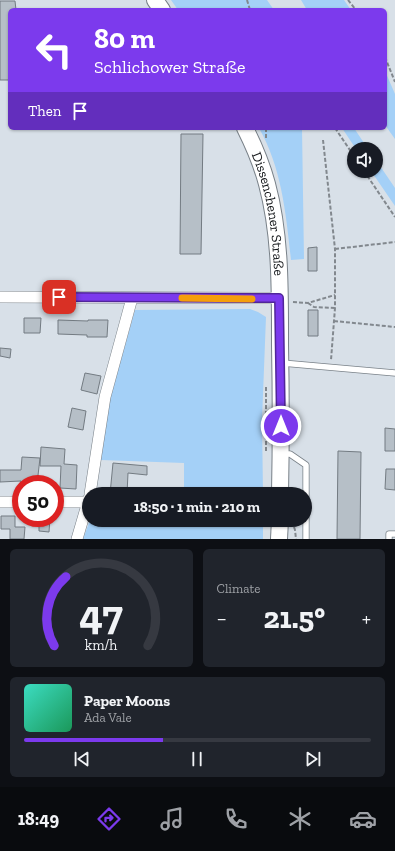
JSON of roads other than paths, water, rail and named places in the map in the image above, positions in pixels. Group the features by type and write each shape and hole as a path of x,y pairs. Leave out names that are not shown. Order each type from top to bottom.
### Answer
{"main road":[{"name":"Dissenchener Straße","path":"246,130 256,151 272,204 285,300 281,363 280,487"},
{"path":"279,539 280,527"}],"street":[{"path":"0,297 285,300"},
{"path":"91,487 105,397 132,298"},
{"path":"64,501 82,499"},
{"path":"0,502 12,502"},
{"path":"77,539 82,522"}],"lane":[{"path":"281,363 395,373"},
{"path":"280,454 290,454 306,465 306,539"},
{"path":"389,539 389,534 395,534"}]}
